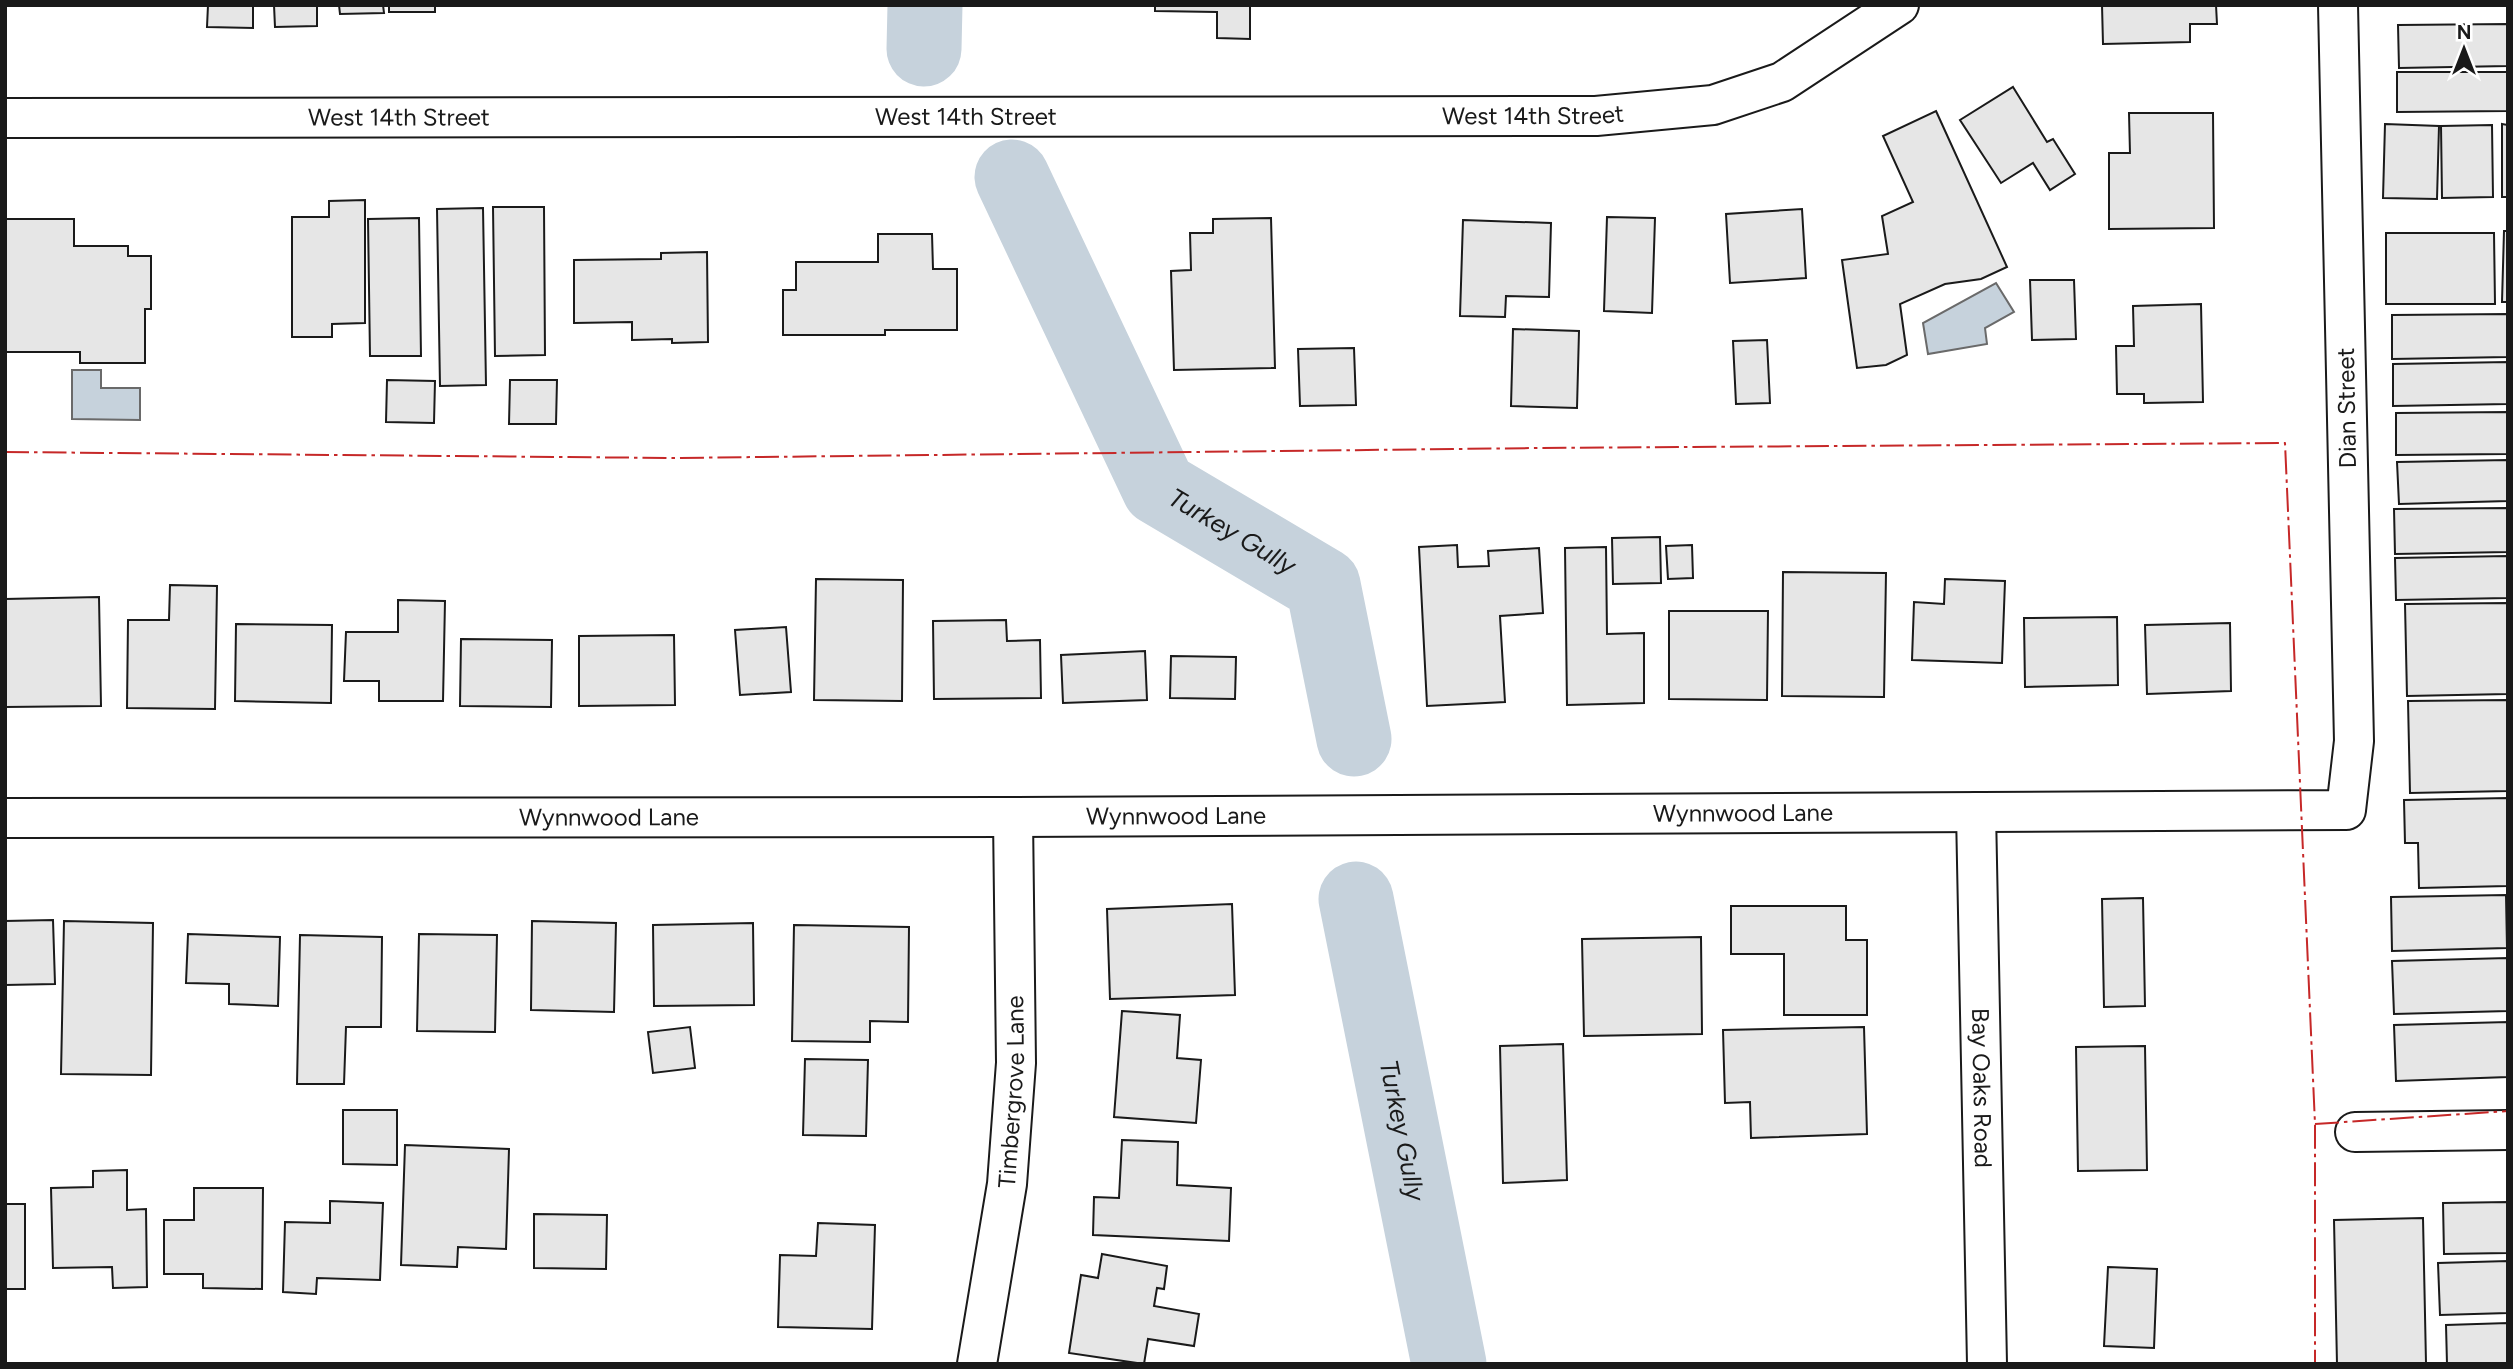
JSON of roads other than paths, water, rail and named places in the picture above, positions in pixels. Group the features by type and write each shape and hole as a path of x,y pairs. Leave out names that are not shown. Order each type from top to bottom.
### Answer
{"street":[{"name":"West 14th Street","path":"5,118 1597,116 1713,105 1782,82 1899,5"},
{"name":"Dian Street","path":"2338,5 2354,741 2346,810"},
{"name":"Wynnwood Lane","path":"5,818 1013,817 2346,810"},
{"name":"Bay Oaks Road","path":"1976,812 1987,1364"},
{"name":"Timbergrove Lane","path":"978,1364 1007,1184 1016,1063 1013,817"},
{"path":"2354,1132 2508,1130"}],"waterway":[{"name":"Turkey Gully","path":"924,49 925,5"},
{"name":"Turkey Gully","path":"1012,177 1159,488 1323,585 1354,739"},
{"name":"Turkey Gully","path":"1356,899 1449,1364"}]}
